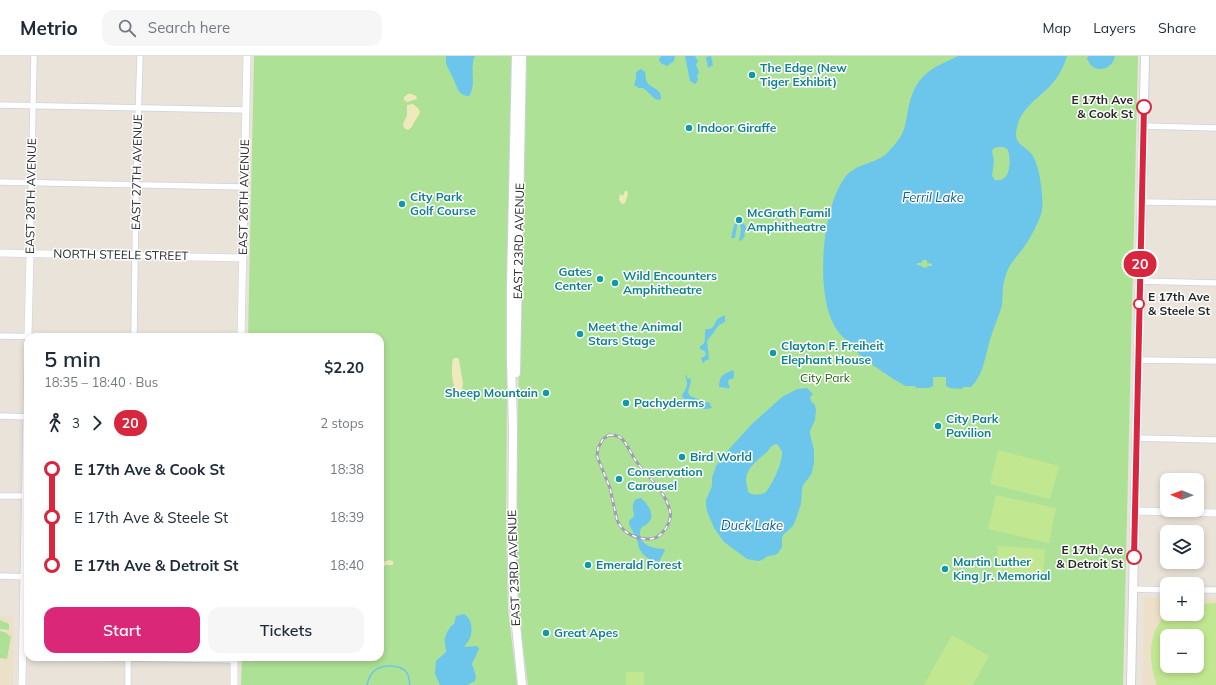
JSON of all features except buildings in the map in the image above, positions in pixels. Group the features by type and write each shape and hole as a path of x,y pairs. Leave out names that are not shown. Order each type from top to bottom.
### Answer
{"main road":[{"name":"EAST 23RD AVENUE","path":"516,56 511,313 513,587 514,615 522,685"},
{"name":"EAST 23RD AVENUE","path":"513,426 517,360 517,282 522,56"},
{"path":"1131,685 1145,56"}],"street":[{"name":"EAST 28TH AVENUE","path":"28,333 34,56"},
{"name":"EAST 27TH AVENUE","path":"134,333 136,185 140,56"},
{"name":"EAST 26TH AVENUE","path":"241,333 247,56"},
{"path":"0,105 246,110"},
{"path":"1143,126 1216,128"},
{"path":"0,182 244,187"},
{"path":"1142,202 1216,203"},
{"name":"NORTH STEELE STREET","path":"0,253 243,258"},
{"path":"1140,281 1216,283"},
{"path":"0,336 24,337"},
{"path":"1138,360 1216,361"},
{"path":"0,416 24,417"},
{"path":"1136,438 1216,440"},
{"path":"0,496 24,496"},
{"path":"1135,511 1216,513"},
{"path":"0,576 24,577"},
{"path":"1133,589 1160,590"},
{"path":"1204,590 1216,590"},
{"path":"22,685 24,661"},
{"path":"128,661 128,685"},
{"path":"234,661 234,685"}],"shaded area":[{"path":"1144,597 1160,598 1160,621 1204,621 1204,598 1216,599 1216,685 1143,685"},
{"path":"0,616 14,616 13,685 0,685"}],"green space":[{"name":"City Park Golf Course","path":"254,56 512,56 508,240 506,526 508,609 517,685 241,685 242,661 384,661 384,333 248,333"},
{"name":"City Park","path":"526,56 1138,56 1123,685 528,685 518,608 516,566 519,283 524,210"},
{"path":"998,450 1059,466 1050,499 990,484"},
{"path":"996,495 1056,508 1049,543 988,529"},
{"path":"998,546 1045,549 1043,576 996,573"},
{"path":"1216,603 1216,685 1157,685 1151,657 1151,648 1156,629 1160,621 1204,621 1204,604"},
{"path":"0,620 9,624 9,630 0,629"},
{"path":"0,631 11,636 7,659 0,658"},
{"path":"952,635 989,656 973,685 924,685"},
{"path":"626,672 644,672 644,685 626,685"}],"sand":[{"path":"408,94 416,96 417,99 407,102 404,100 404,97"},
{"path":"413,104 420,112 412,127 408,130 404,128 403,124 407,115 407,105"},
{"path":"625,191 628,192 628,196 625,203 622,204 619,200 620,194 623,196"},
{"path":"458,358 459,360 463,383 462,391 459,392 454,386 452,377 452,363 453,359"},
{"path":"389,560 393,561 393,565 384,566 384,562"}],"water":[{"path":"446,56 475,56 473,61 473,82 469,96 465,96 458,90 447,65"},
{"path":"661,56 675,56 674,61 667,66 659,61"},
{"path":"685,56 695,56 698,61 696,65 699,72 697,82 695,84 690,81"},
{"path":"711,56 713,65 708,68 706,57"},
{"name":"Ferril Lake","path":"958,56 1067,56 1056,79 1026,109 1019,120 1017,127 1016,134 1018,142 1031,153 1037,166 1040,176 1042,207 1040,218 1032,234 1006,273 1003,284 1002,305 991,336 984,365 979,376 971,387 963,387 962,389 950,388 946,386 946,377 933,377 933,386 929,388 916,388 915,386 906,386 902,384 882,372 862,357 858,353 855,346 843,338 834,325 828,310 824,292 824,249 831,207 846,176 860,166 880,158 889,152 903,132 909,104 916,86 928,72","holes":["1004,147 1008,150 1009,170 1004,178 995,180 992,176 994,161 992,151 994,148","923,260 927,260 927,263 932,264 932,266 927,266 927,268 917,265 917,263 921,263"]},
{"path":"1088,56 1115,56 1110,65 1104,69 1097,69 1092,66 1087,59"},
{"path":"641,69 645,72 647,82 660,93 661,99 658,100 652,97 643,88 639,88 634,85 636,72"},
{"path":"737,222 744,224 747,229 744,233 745,236 741,241 739,240 741,230 740,225 737,225 735,238 731,238 734,225"},
{"path":"725,315 725,322 719,325 707,341 709,358 703,363 701,358 705,356 706,353 700,349 700,346 705,341 706,329 713,327 719,318"},
{"path":"733,370 733,379 729,379 728,383 730,387 728,389 719,387 721,377"},
{"path":"686,374 688,379 690,378 691,381 688,392 690,396 703,403 709,402 712,408 698,409 687,403 682,395 687,385"},
{"name":"Duck Lake","path":"807,388 813,394 810,397 816,410 815,420 810,431 814,450 814,463 811,475 803,485 801,504 795,522 793,526 783,535 782,547 778,553 758,561 747,559 724,542 714,528 706,505 706,500 712,486 712,478 716,466 721,458 752,424 782,397 797,389","holes":["777,444 781,449 782,456 779,468 771,485 763,494 754,495 748,492 746,480 748,472 773,445"]},
{"path":"641,498 649,507 651,518 646,525 641,528 641,538 646,544 654,548 665,550 659,562 647,558 642,553 629,524 629,521 634,516 633,503 636,499"},
{"path":"464,614 469,618 472,628 470,638 464,647 477,646 479,649 472,664 476,676 475,681 467,685 440,685 435,674 436,661 446,652 445,641 447,632 454,624 456,616"}],"waterway":[{"path":"367,685 371,674 377,669 386,666 404,670 408,674 410,685"}],"railway":[{"path":"609,435 617,436 623,440 636,461 660,490 668,504 670,520 666,529 657,537 646,539 632,535 626,532 617,520 610,488 597,456 598,448 603,439 609,435"}],"bus line":[{"name":"20","path":"1134,557 1144,107"}],"place":[{"name":"The Edge (New Tiger Exhibit)","path":"752,75"},
{"name":"E 17th Ave & Cook St","path":"1144,107"},
{"name":"Indoor Giraffe","path":"689,128"},
{"name":"City Park Golf Course","path":"402,204"},
{"name":"McGrath Famil Amphitheatre","path":"739,220"},
{"name":"Gates Center","path":"600,279"},
{"name":"Wild Encounters Amphitheatre","path":"615,283"},
{"name":"E 17th Ave & Steele St","path":"1139,304"},
{"name":"Meet the Animal Stars Stage","path":"580,334"},
{"name":"Clayton F. Freiheit Elephant House","path":"773,353"},
{"name":"Sheep Mountain","path":"546,393"},
{"name":"Pachyderms","path":"626,403"},
{"name":"City Park Pavilion","path":"938,426"},
{"name":"Bird World","path":"682,457"},
{"name":"Conservation Carousel","path":"619,479"},
{"name":"E 17th Ave & Detroit St","path":"1134,557"},
{"name":"Emerald Forest","path":"588,565"},
{"name":"Martin Luther King Jr. Memorial","path":"945,569"},
{"name":"Great Apes","path":"546,633"}]}
